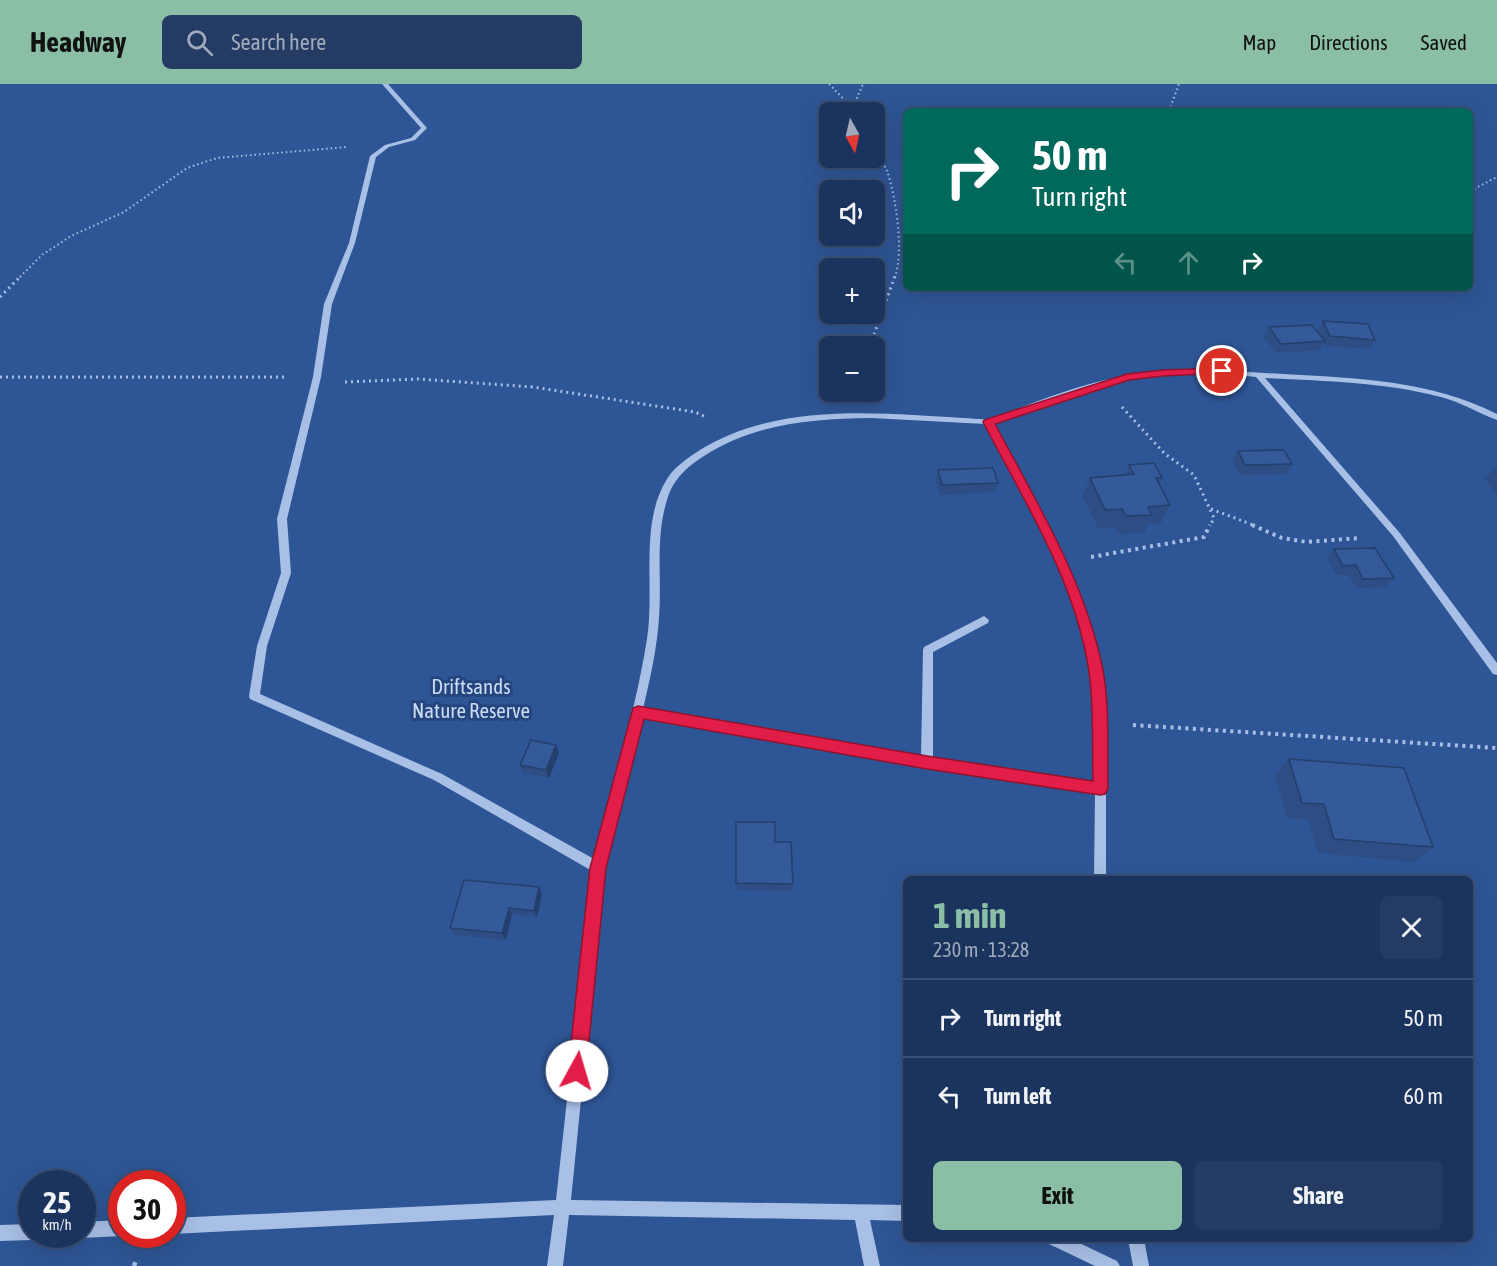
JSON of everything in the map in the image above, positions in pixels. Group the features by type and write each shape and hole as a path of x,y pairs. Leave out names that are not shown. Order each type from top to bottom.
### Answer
{"street":[{"path":"385,84 424,128 413,139 387,146 373,156 352,243 328,304 317,377 282,519 286,573 261,646 254,696 438,777 598,868"},
{"path":"555,1266 598,868 638,712 653,634 660,504 669,483 683,466 704,452 741,434 803,419 846,417 988,422 1101,384 1127,377 1163,373 1222,371 1342,380 1436,393 1466,401 1497,417"},
{"path":"1258,375 1396,534 1497,671"},
{"path":"988,422 1062,563 1090,643 1096,671 1101,723 1100,876"},
{"path":"927,763 928,650 984,620"},
{"path":"638,712 927,763 1100,789"},
{"path":"186,1225 563,1207 903,1213"},
{"path":"861,1211 872,1266"},
{"path":"0,1233 18,1232"},
{"path":"1060,1242 1112,1266"},
{"path":"1137,1242 1141,1266"}],"path":[{"path":"829,84 848,102"},
{"path":"855,102 863,84"},
{"path":"1170,108 1179,84"},
{"path":"0,297 42,255 71,236 124,212 187,168 217,158 387,146"},
{"path":"874,336 899,265 895,209 885,168"},
{"path":"1473,189 1497,177"},
{"path":"899,265 903,264"},
{"path":"0,377 317,377 352,384 418,379 533,387 695,412 741,434"},
{"path":"1062,563 1204,537 1214,518 1194,475 1164,453 1101,384"},
{"path":"1210,509 1291,540 1307,542 1396,534"},
{"path":"1101,723 1497,748"}],"green space":[{"name":"Driftsands Nature Reserve","path":"0,84 1497,84 1497,1266 0,1266"}],"building":[{"path":"1323,321 1368,324 1375,340 1330,336"},
{"path":"1312,325 1325,341 1281,344 1269,327"},
{"path":"1284,450 1292,464 1245,465 1238,451"},
{"path":"1154,463 1162,478 1156,478 1170,505 1148,507 1152,515 1126,516 1122,509 1105,510 1090,478 1134,474 1129,465"},
{"path":"993,468 998,483 942,485 938,470"},
{"path":"1375,548 1394,578 1363,579 1356,565 1343,566 1334,549"},
{"path":"531,740 556,745 546,770 520,765"},
{"path":"1289,759 1404,768 1433,847 1334,839 1324,804 1302,803"},
{"path":"736,822 775,822 775,842 791,842 793,884 736,883"},
{"path":"464,880 539,887 534,911 509,908 502,933 450,928"}],"route":[{"path":"577,1071 598,868 638,712 927,763 1100,789 1101,723 1096,671 1090,643 1062,563 988,422 1127,377 1222,371"}]}
